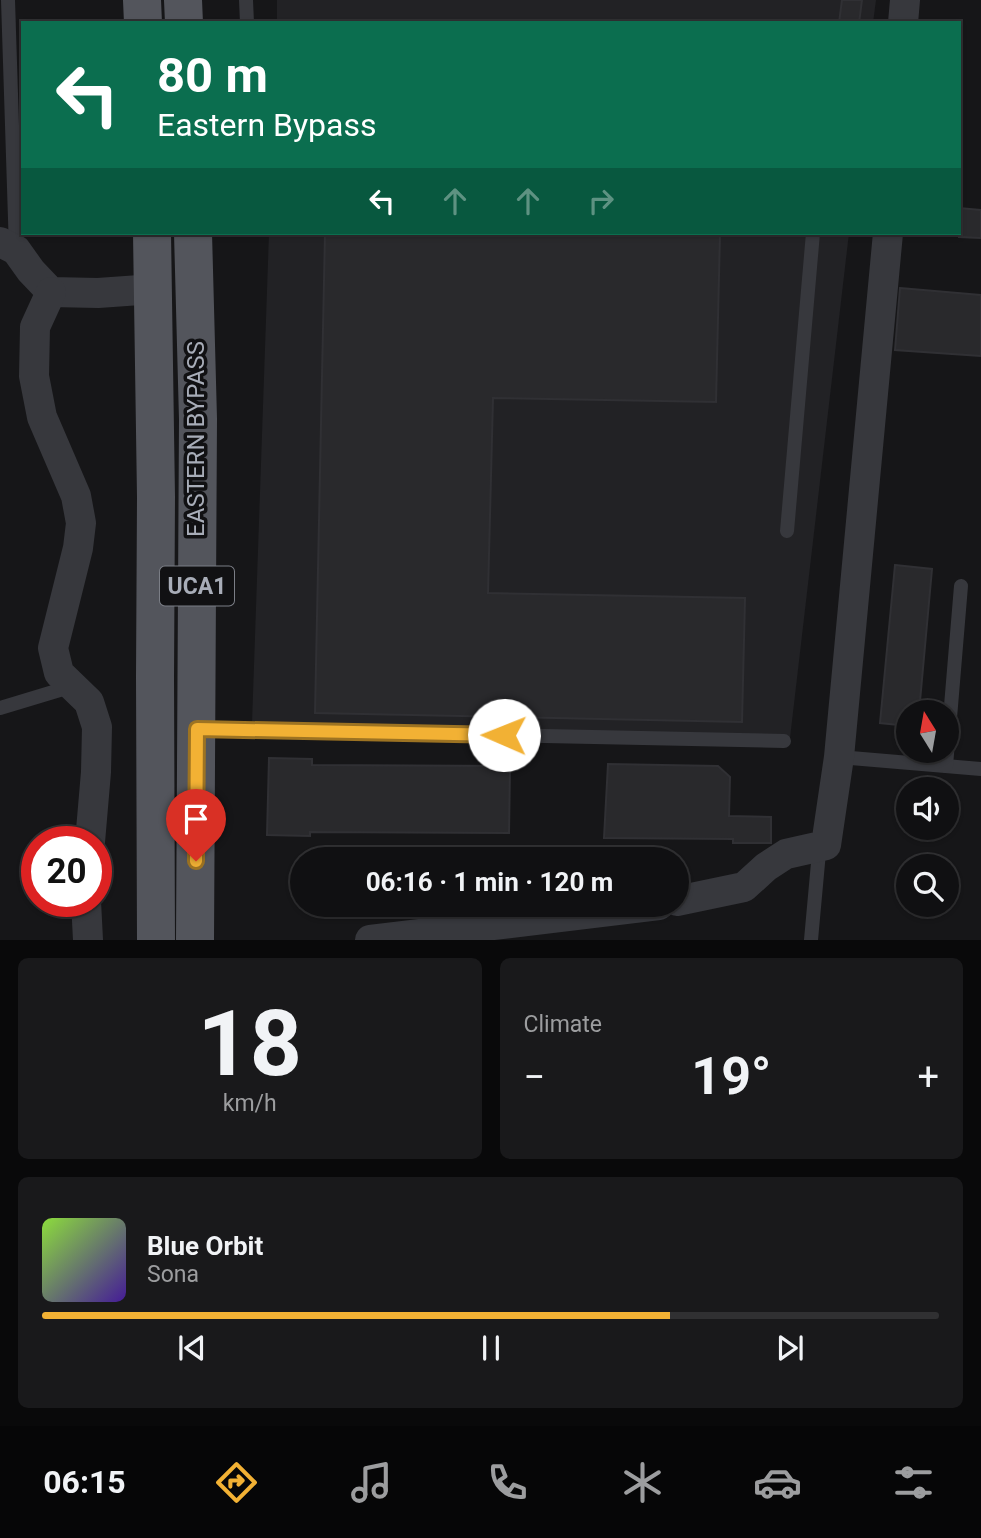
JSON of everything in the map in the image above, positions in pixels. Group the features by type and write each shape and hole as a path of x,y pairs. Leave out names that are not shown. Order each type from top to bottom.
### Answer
{"main road":[{"path":"142,0 143,21"},
{"path":"183,0 184,21"},
{"name":"EASTERN BYPASS","path":"152,235 156,497 156,940"},
{"name":"EASTERN BYPASS","path":"193,235 198,419 195,940"}],"street":[{"path":"904,21 905,0"},
{"path":"689,898 744,887 766,867 786,854 826,845 839,757 888,235"},
{"path":"8,246 51,292 98,293 154,289"},
{"path":"51,292 35,327 34,376 42,417 76,496 81,523 78,548 53,648 59,673 89,702 97,727 91,826"},
{"path":"87,917 88,940"},
{"path":"370,940 560,917"}],"lane":[{"path":"8,0 8,246"},
{"path":"246,0 247,21"},
{"path":"787,531 813,235"},
{"path":"946,766 961,586"},
{"path":"0,708 73,687"},
{"path":"197,729 784,741"},
{"path":"839,757 981,769"},
{"path":"811,940 819,852 826,845"}],"shaded area":[{"path":"277,0 876,0 873,21 277,21"},
{"path":"269,235 849,235 790,738 252,723"}],"building":[{"path":"842,0 862,0 859,21 839,21"},
{"path":"961,208 981,210 981,238 959,237"},
{"path":"325,235 720,235 716,402 493,398 488,593 745,598 742,722 315,713"},
{"path":"900,288 981,295 981,356 895,350"},
{"path":"895,565 932,569 920,700 896,700 896,725 880,723"},
{"path":"269,758 312,759 312,765 510,766 509,833 310,832 310,836 267,835"},
{"path":"608,764 718,766 730,777 729,816 771,817 771,843 733,843 733,839 604,838"}],"route":[{"path":"196,861 197,729 504,735"}]}
